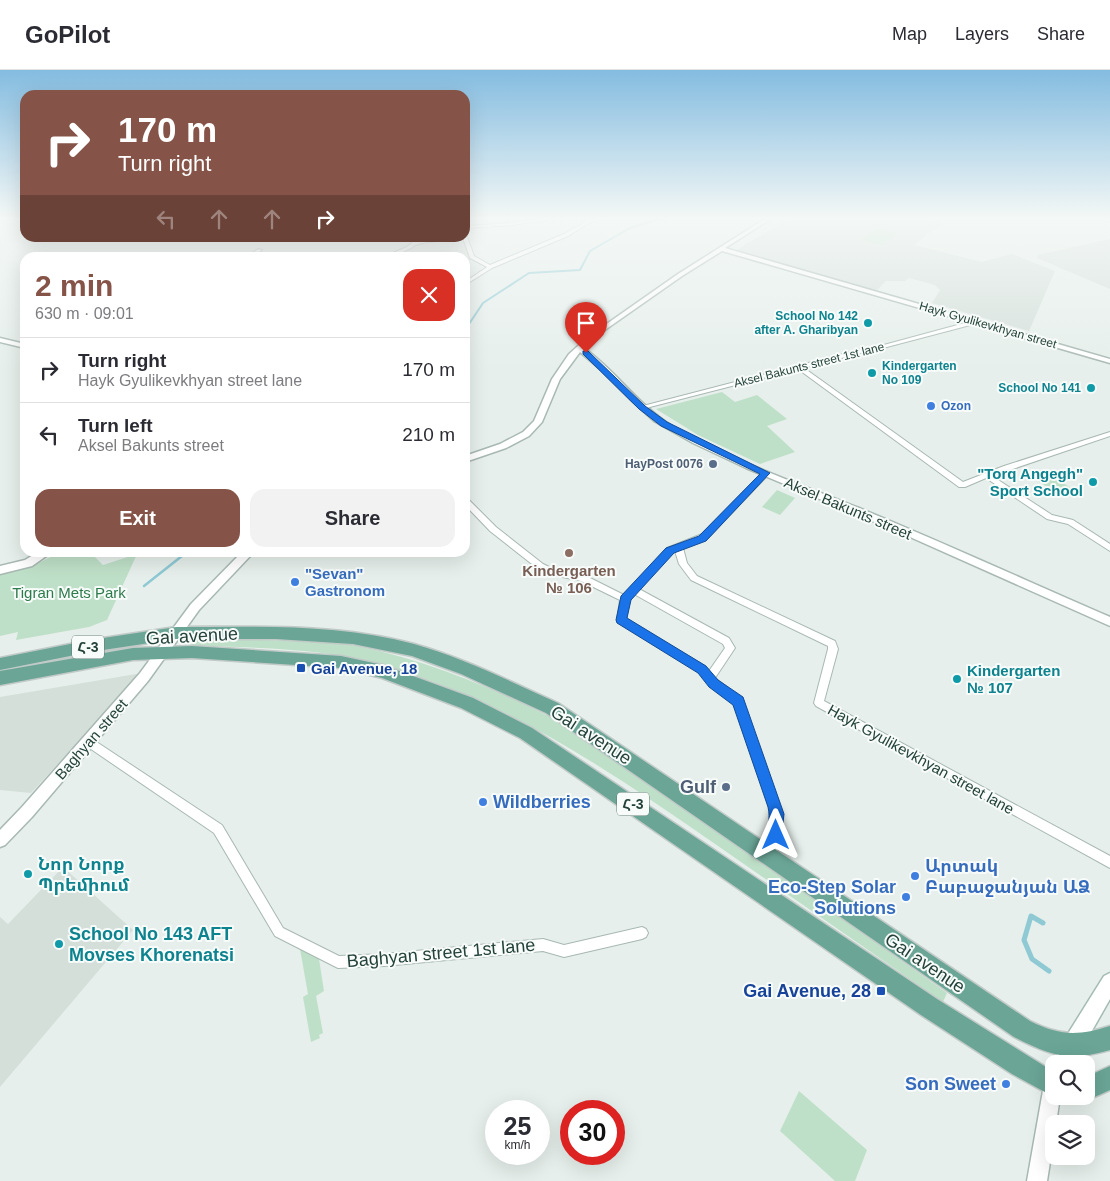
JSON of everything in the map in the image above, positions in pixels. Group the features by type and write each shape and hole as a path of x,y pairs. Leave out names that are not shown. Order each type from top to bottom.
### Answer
{"main road":[{"name":"Gai avenue","path":"0,664 90,646 176,634 266,633 354,638 413,650 467,669 552,708 1022,1029 1045,1040 1067,1055 1110,1038"},
{"name":"Gai avenue","path":"0,678 133,654 202,652 340,662 408,680 467,703 526,732 929,1007 1020,1066 1045,1079"},
{"path":"1067,1055 1110,982"},
{"path":"1095,1084 1110,1078"}],"street":[{"path":"470,281 487,269"},
{"path":"470,457 503,446 526,434 538,422 556,379 579,348 590,338 692,269"},
{"name":"Hayk Gyulikevkhyan street","path":"790,269 1110,360"},
{"name":"Aksel Bakunts street 1st lane","path":"642,408 976,322"},
{"path":"0,340 20,345"},
{"name":"Aksel Bakunts street","path":"579,348 590,356 642,408 670,428 766,473 885,522 1110,622"},
{"path":"799,367 962,485 1110,434 1107,427 1110,426"},
{"path":"766,473 705,536 670,550 625,599 621,620 702,670 710,677 714,684 738,701 777,814 776,835 770,858"},
{"path":"988,476 1050,517 1070,522 1110,548"},
{"path":"470,506 493,529 540,566 549,571 583,578 625,599"},
{"name":"Hayk Gyulikevkhyan street lane","path":"679,547 679,553 686,568 694,578 832,644 833,649 819,703 1110,862"},
{"path":"0,570 28,563 38,557"},
{"name":"Baghyan street","path":"0,840 28,812 153,667 204,597 244,557"},
{"path":"634,590 726,641 730,648 710,677"},
{"name":"Baghyan street 1st lane","path":"89,742 218,829 279,932 338,962 384,960 543,945 564,951 642,933"},
{"path":"1037,1181 1050,1105"}],"shaded area":[{"path":"800,269 1050,269 1055,271 1029,331 932,303 940,290 935,285 909,278 905,281 886,281 876,291"},
{"path":"1063,269 1110,269 1110,289"},
{"path":"142,673 31,793 0,790 0,697"},
{"path":"63,867 133,930 0,1087 0,917 8,924"}],"green space":[{"path":"722,392 735,402 757,395 787,419 767,426 795,452 760,464 698,435 656,409"},
{"path":"1046,472 1074,490 1061,496 1032,477"},
{"path":"777,490 795,498 780,515 762,507"},
{"name":"Tigran Mets Park","path":"50,557 95,557 103,565 128,557 136,557 107,620 89,627 16,640 18,632 0,636 0,575 33,566"},
{"path":"194,638 334,642 365,648 396,655 456,675 544,714 572,728 947,993 943,1002 632,788 589,760 498,710 451,689 402,671 352,658 292,650 191,645"},
{"path":"300,949 319,959 324,991 316,996 323,1033 319,1035 320,1038 311,1042 303,997 308,994"},
{"path":"799,1091 867,1150 855,1181 835,1181 780,1131"}],"waterway":[{"path":"470,322 483,303 529,273 581,269"},
{"path":"144,586 181,557"},
{"path":"1043,923 1031,916 1024,940 1032,959 1049,971"}],"place":[{"name":"School No 142 after A. Gharibyan","path":"868,323"},
{"name":"Kindergarten No 109","path":"872,373"},
{"name":"School No 141","path":"1091,388"},
{"name":"Ozon","path":"931,406"},
{"name":"HayPost 0076","path":"713,464"},
{"name":"\"Torq Angegh\" Sport School","path":"1093,482"},
{"name":"Kindergarten № 106","path":"569,553"},
{"name":"\"Sevan\" Gastronom","path":"295,582"},
{"name":"Gai Avenue, 18","path":"301,668"},
{"name":"Kindergarten № 107","path":"957,679"},
{"name":"Gulf","path":"726,787"},
{"name":"Wildberries","path":"483,802"},
{"name":"Նոր Նորք Պրեմիում","path":"28,874"},
{"name":"Արտակ Բաբաջանյան ԱՁ","path":"915,876"},
{"name":"Eco-Step Solar Solutions","path":"906,897"},
{"name":"School No 143 AFT Movses Khorenatsi","path":"59,944"},
{"name":"Gai Avenue, 28","path":"881,991"},
{"name":"Son Sweet","path":"1006,1084"}],"route":[{"path":"586,353 642,408 664,424 766,473 705,536 670,550 625,599 621,620 702,670 710,677 714,684 738,701 777,814 776,835"}]}
